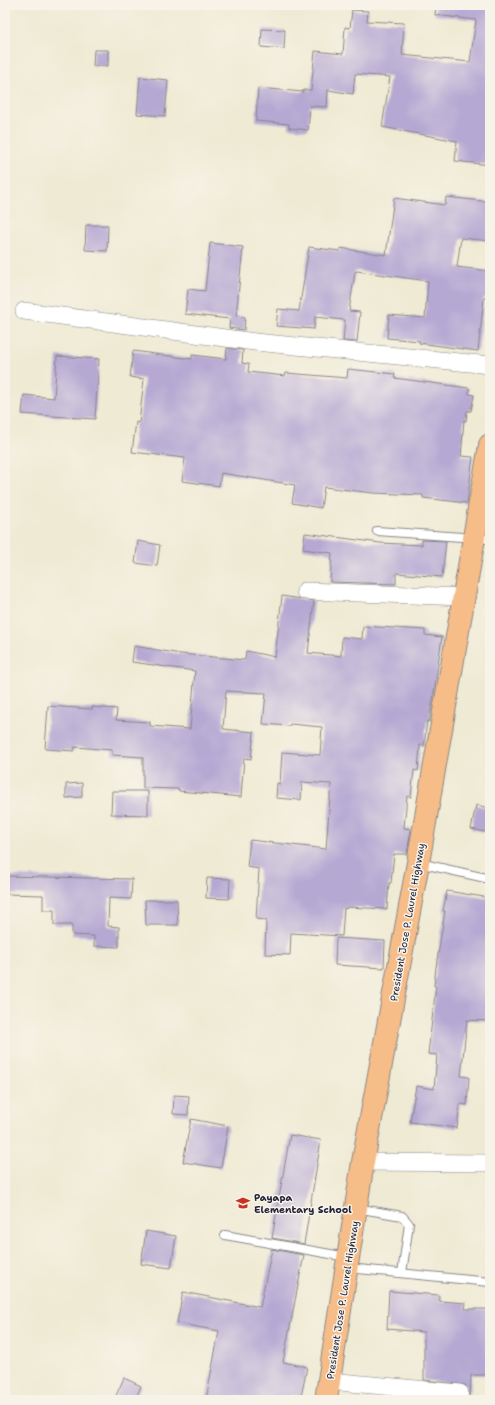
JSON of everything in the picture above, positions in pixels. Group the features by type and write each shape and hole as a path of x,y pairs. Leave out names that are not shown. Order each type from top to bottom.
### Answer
{"highway":[{"name":"President Jose P. Laurel Highway","path":"328,1391 363,1162 418,863 464,597 483,538 490,444"}],"street":[{"path":"24,311 255,342 490,365"},
{"path":"305,591 464,597"},
{"path":"363,1162 490,1163"},
{"path":"328,1391 460,1393"}],"lane":[{"path":"377,530 483,538"},
{"path":"418,863 490,879"},
{"path":"356,1208 402,1216 409,1224 402,1273"},
{"path":"225,1235 402,1273 490,1282"}],"building":[{"path":"436,5 490,5 490,68 487,100 490,100 488,130 490,131 490,165 455,161 457,141 382,127 390,77 355,74 353,94 328,90 327,107 310,106 308,130 289,128 289,124 256,121 258,88 303,92 303,90 311,90 315,51 343,54 345,27 350,28 352,10 368,11 367,21 404,23 402,55 470,62 476,20 435,15"},
{"path":"262,29 285,30 284,49 261,47"},
{"path":"94,50 108,50 108,66 93,66"},
{"path":"140,77 168,80 165,116 137,114"},
{"path":"446,197 490,202 490,241 461,238 457,267 490,271 490,298 484,298 478,351 419,343 420,341 387,338 389,315 425,318 428,281 357,271 355,272 349,311 360,312 357,342 343,341 345,320 315,317 314,329 276,326 278,309 299,311 309,247 340,251 340,248 386,255 394,198 445,205"},
{"path":"86,225 108,225 107,251 85,250"},
{"path":"210,243 243,247 236,316 245,317 244,330 229,328 230,319 185,314 188,289 205,291"},
{"path":"227,348 243,350 242,363 249,364 248,372 285,376 286,373 347,378 348,369 395,374 394,378 469,388 469,394 474,395 471,411 467,411 466,421 464,420 461,456 473,457 467,503 423,498 423,495 373,493 324,487 321,508 292,503 295,485 221,473 219,486 182,481 185,458 132,452 136,422 139,423 144,379 130,377 133,351 192,359 192,355 226,359"},
{"path":"57,356 99,359 95,419 22,414 24,395 54,398"},
{"path":"305,533 380,543 422,545 422,540 446,541 442,577 396,573 396,584 330,582 332,553 303,549"},
{"path":"138,541 160,545 157,566 135,563"},
{"path":"282,596 314,601 308,653 341,656 342,637 362,639 363,626 425,630 425,635 442,637 433,699 429,722 427,721 424,746 420,745 418,771 414,770 411,797 407,796 404,828 411,829 407,854 394,854 391,883 389,883 387,909 344,908 342,936 291,933 290,955 265,954 266,920 256,919 259,869 247,867 250,840 326,849 331,784 302,782 301,800 276,798 277,783 280,784 282,752 320,755 322,727 290,724 289,726 263,724 266,693 226,691 223,729 254,732 251,759 244,758 241,797 179,791 179,789 143,788 143,757 112,755 112,750 75,747 74,751 45,749 48,706 117,709 116,720 150,722 150,726 190,729 195,671 132,662 134,646 181,654 245,660 246,651 275,657"},
{"path":"82,783 82,797 66,798 66,784"},
{"path":"112,791 148,791 148,815 111,814"},
{"path":"476,805 490,808 490,833 471,829"},
{"path":"5,876 132,879 131,899 109,898 108,926 119,927 119,947 94,946 94,936 72,935 72,925 54,925 54,910 43,910 43,895 5,894"},
{"path":"207,878 230,879 229,899 206,898"},
{"path":"447,891 490,898 490,1021 467,1020 461,1076 469,1077 467,1105 460,1104 457,1128 410,1122 416,1086 434,1089 437,1055 428,1054 436,986 434,986 436,967"},
{"path":"145,900 177,900 178,925 146,925"},
{"path":"336,938 385,941 384,968 335,965"},
{"path":"174,1095 189,1096 188,1115 173,1114"},
{"path":"191,1119 228,1126 221,1168 183,1162"},
{"path":"290,1135 321,1140 304,1244 272,1238"},
{"path":"146,1231 176,1236 171,1268 141,1264"},
{"path":"272,1249 304,1255 283,1362 307,1367 301,1397 290,1395 290,1400 206,1400 219,1331 177,1323 183,1292 260,1307"},
{"path":"389,1291 439,1295 439,1301 466,1303 465,1309 490,1309 490,1375 471,1375 470,1400 467,1400 470,1394 465,1385 424,1380 424,1332 387,1329"},
{"path":"124,1378 141,1386 135,1400 114,1400"}],"place":[{"name":"Payapa Elementary School","path":"243,1203"}]}
